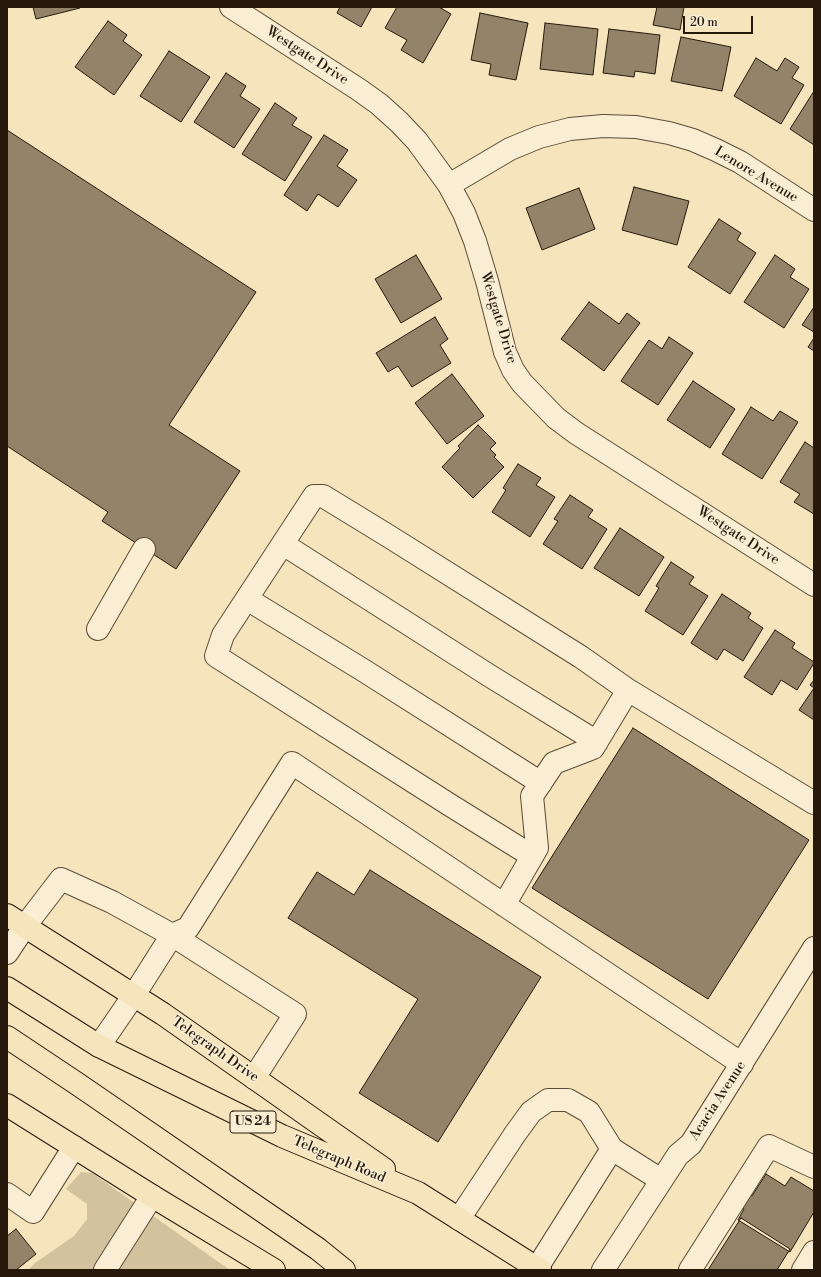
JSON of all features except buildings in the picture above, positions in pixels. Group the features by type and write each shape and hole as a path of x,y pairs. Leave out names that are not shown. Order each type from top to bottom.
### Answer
{"main road":[{"name":"Telegraph Drive","path":"16,921 163,1014 418,1193"},
{"name":"Telegraph Road","path":"7,988 99,1046 282,1136 418,1193 538,1269"},
{"path":"7,1037 312,1244 344,1270"},
{"path":"7,1105 274,1270"}],"street":[{"name":"Westgate Drive","path":"231,7 379,104 417,141 449,185 464,213 475,241 506,352 513,370 522,383 556,418 576,433 814,585"},
{"name":"Lenore Avenue","path":"449,185 510,148 539,137 570,129 603,126 636,127 669,133 693,140 716,150 740,162 814,210"},
{"path":"532,856 216,656 223,635 314,496 323,496 390,537 581,657 628,690 814,802"},
{"path":"283,544 483,672 597,742"},
{"path":"98,629 144,549"},
{"path":"247,599 363,670 541,783"},
{"path":"504,905 536,848 532,796 554,762 593,748 628,690"},
{"path":"99,1046 134,996 172,935 188,928 292,763 742,1064"},
{"path":"7,953 16,921 61,879 112,902 172,935 295,1014 254,1078"},
{"name":"Acacia Avenue","path":"603,1270 678,1155 691,1144 814,948"},
{"path":"459,1219 531,1112 548,1100 568,1100 589,1112 612,1149 661,1180"},
{"path":"690,1270 769,1146 814,1167"},
{"path":"7,1194 33,1212 74,1147"},
{"path":"538,1269 612,1149"},
{"path":"105,1270 152,1196"},
{"path":"803,1270 814,1252"}],"shaded area":[{"path":"81,1172 92,1173 230,1270 28,1270 35,1263 74,1236 87,1219 87,1204 66,1189"}]}
